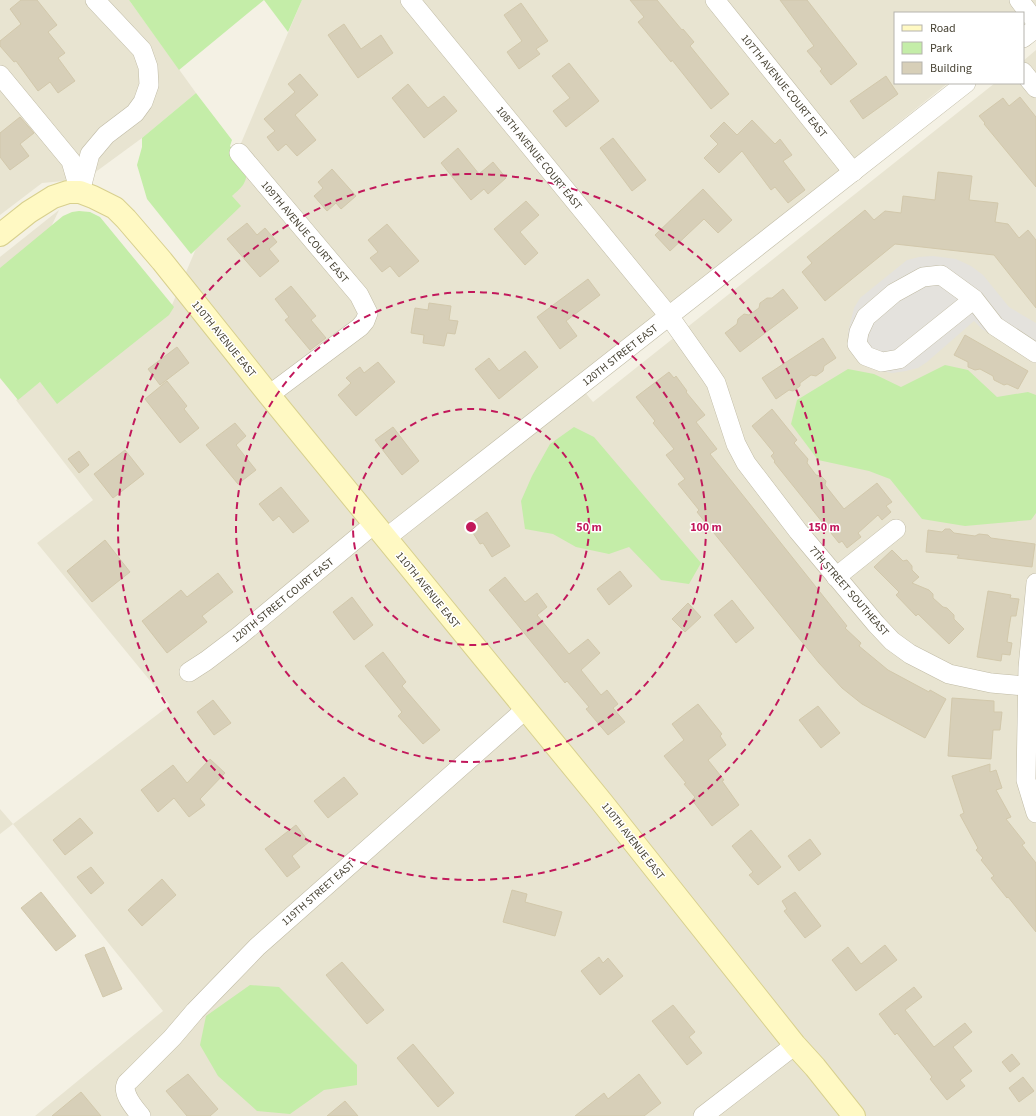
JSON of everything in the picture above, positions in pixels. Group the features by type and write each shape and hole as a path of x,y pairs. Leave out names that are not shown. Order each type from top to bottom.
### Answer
{"street":[{"path":"80,192 90,154 106,135 135,113 143,102 149,85 148,67 142,50 95,0"},
{"name":"108TH AVENUE COURT EAST","path":"410,0 669,316"},
{"name":"107TH AVENUE COURT EAST","path":"715,0 853,172"},
{"path":"1018,0 1036,22"},
{"path":"1024,37 1036,28"},
{"path":"1024,73 1036,88"},
{"path":"0,75 70,161 80,192"},
{"path":"853,172 965,84"},
{"name":"109TH AVENUE COURT EAST","path":"239,153 359,295 368,313 365,322 360,327 269,395"},
{"name":"120TH STREET EAST","path":"380,531 669,316 853,172"},
{"path":"0,235 29,212 54,197 68,192 80,192"},
{"name":"110TH AVENUE EAST","path":"80,192 94,197 115,208 162,261 269,395 601,801 795,1045 815,1067 854,1116"},
{"path":"974,299 899,359 882,362 866,356 857,344 859,332 866,317 894,292 923,277 941,275 974,299 995,326 1036,353"},
{"name":"7TH STREET SOUTHEAST","path":"669,316 716,383 736,444 746,463 798,531 892,641 910,654 949,674 991,683 1032,687"},
{"path":"836,577 896,529"},
{"name":"120TH STREET COURT EAST","path":"189,672 206,662 380,531"},
{"path":"1036,583 1032,687 1026,780 1036,813"},
{"name":"119TH STREET EAST","path":"141,1116 132,1105 125,1091 125,1085 172,1038 195,1011 257,947 526,709"},
{"path":"703,1116 795,1045"}],"shaded area":[{"path":"0,0 129,0 196,93 142,138 86,179 42,183 0,215"},
{"path":"302,0 1036,0 1036,13 1024,22 1024,12 894,12 894,84 947,84 756,237 574,379 593,402 994,84 1024,84 1024,60 1036,50 1036,1116 35,1116 163,1011 13,824 170,705 37,543 93,500 16,400 40,382 56,402 169,312"},
{"path":"59,210 0,336 0,257"},
{"path":"933,256 956,259 971,266 983,275 1009,307 1036,323 1036,361 982,329 974,321 918,368 892,373 869,367 850,345 848,332 854,308 860,298 907,260"},
{"path":"0,809 13,824 0,834"}],"green space":[{"path":"129,0 264,0 179,70"},
{"path":"264,0 302,0 288,32"},
{"path":"196,93 232,140 230,146 243,164 246,180 232,196 241,206 191,254 147,199 137,165 142,147 142,138"},
{"path":"79,211 90,212 100,217 174,307 169,315 57,404 40,382 18,400 0,378 0,268 63,216"},
{"path":"945,365 968,370 997,397 1028,392 1036,395 1036,513 1031,520 965,526 922,519 890,479 869,471 818,460 791,424 797,400 848,369 874,374 901,387"},
{"path":"574,427 594,437 701,563 689,584 661,580 629,547 609,554 576,547 553,534 525,529 521,501 532,476 550,444"},
{"path":"250,985 279,987 357,1065 357,1085 324,1090 290,1114 257,1111 218,1076 200,1045 206,1016"}],"building":[{"path":"21,0 37,0 57,25 48,32 65,53 58,58 75,81 58,93 50,82 38,91 16,61 14,62 0,46 0,41 21,24 10,9"},
{"path":"630,0 657,0 694,42 690,46 729,94 711,109 672,60 671,62 638,22 644,17"},
{"path":"780,0 807,0 857,64 831,85 820,71 822,69 807,51 814,46"},
{"path":"521,3 548,41 536,49 540,54 519,69 507,52 522,41 504,15"},
{"path":"344,24 361,49 381,35 393,53 358,78 328,35"},
{"path":"569,63 599,101 566,127 553,111 570,98 552,76"},
{"path":"300,74 318,95 295,115 316,140 297,156 286,144 278,151 267,137 275,131 264,119 295,92 288,84"},
{"path":"886,76 898,94 863,119 850,101"},
{"path":"408,84 428,108 444,96 457,111 424,138 392,98"},
{"path":"1020,97 1036,117 1036,187 979,116 1003,98 1009,106"},
{"path":"20,117 34,133 20,144 29,156 10,170 0,157 0,133"},
{"path":"752,120 775,144 780,139 792,155 783,161 805,190 788,203 775,187 771,190 742,151 719,173 704,158 718,144 710,136 724,122 737,135"},
{"path":"613,138 646,180 632,191 600,148"},
{"path":"458,148 479,174 493,162 506,178 488,194 484,189 471,200 441,163"},
{"path":"332,169 356,196 341,209 336,203 327,211 314,196 323,188 318,182"},
{"path":"938,172 972,176 969,200 998,203 995,222 1008,224 1019,238 1028,230 1036,240 1036,308 994,255 895,244 825,301 802,272 812,263 807,257 865,210 874,220 885,211 901,213 903,196 935,200"},
{"path":"703,189 732,220 718,233 704,219 670,251 655,235"},
{"path":"526,201 539,215 520,232 538,253 525,265 494,229"},
{"path":"247,223 257,235 265,228 277,242 269,249 279,261 260,277 227,239"},
{"path":"387,224 419,261 399,277 390,266 382,272 370,258 378,252 368,240"},
{"path":"588,279 600,295 566,321 577,336 560,349 537,317"},
{"path":"291,286 316,316 311,320 326,338 310,350 285,320 289,317 275,299"},
{"path":"783,289 798,308 740,352 725,333 737,324 738,319 744,314 749,315 759,308 760,303 767,298 772,298"},
{"path":"429,303 451,306 449,320 458,321 455,334 447,333 444,346 423,343 424,335 411,333 415,308 428,310"},
{"path":"965,335 1028,371 1018,389 994,380 993,376 980,369 975,370 968,367 968,362 954,355"},
{"path":"823,338 836,358 824,366 823,371 816,376 811,375 800,383 800,386 793,391 789,390 776,399 762,378"},
{"path":"177,347 189,363 160,385 148,369"},
{"path":"525,351 538,367 499,399 475,369 489,358 499,371"},
{"path":"378,362 395,382 356,416 338,395 351,383 346,378 353,372 360,367 364,373"},
{"path":"669,372 674,378 676,376 687,391 686,392 705,415 696,422 717,449 710,454 847,626 845,628 861,643 859,646 888,670 929,692 930,690 946,699 925,738 862,704 842,688 819,663 697,512 699,510 678,484 685,479 666,455 674,449 653,423 655,421 636,397"},
{"path":"167,381 187,406 184,409 199,428 180,443 145,399"},
{"path":"772,409 797,440 794,443 808,459 807,463 816,475 821,476 826,481 825,485 844,509 877,483 892,502 886,506 891,512 882,520 878,515 858,533 861,537 847,548 842,541 839,543 774,462 775,461 771,456 774,453 752,426"},
{"path":"235,423 246,436 236,445 256,470 238,484 206,445"},
{"path":"393,427 419,461 402,475 375,440"},
{"path":"125,450 144,474 113,498 94,474"},
{"path":"79,451 89,465 79,473 68,459"},
{"path":"281,487 309,521 293,533 279,516 273,521 259,504"},
{"path":"487,512 510,546 492,557 483,543 480,544 468,525"},
{"path":"945,529 950,529 954,533 975,536 979,534 988,535 991,538 1035,544 1032,567 957,558 959,555 926,552 928,530 942,532"},
{"path":"105,540 130,572 92,602 67,571"},
{"path":"892,550 903,561 907,560 912,566 912,570 919,577 912,583 929,590 933,594 933,598 954,615 954,619 964,629 949,644 918,614 916,616 896,595 899,592 874,567"},
{"path":"620,571 632,586 609,605 597,589"},
{"path":"218,573 233,592 202,616 207,622 167,653 142,621 181,590 187,597"},
{"path":"505,577 525,602 537,593 547,607 537,615 569,654 588,639 600,653 581,670 601,695 607,690 618,704 613,708 625,722 608,735 586,709 589,707 567,681 565,683 489,590"},
{"path":"988,591 1011,595 1010,598 1019,599 1016,616 1011,616 1009,628 1007,642 1012,643 1010,655 1002,654 1001,661 977,657"},
{"path":"352,597 373,625 354,640 333,612"},
{"path":"732,600 754,628 736,643 714,615"},
{"path":"688,603 701,617 685,632 672,619"},
{"path":"383,652 406,682 402,686 440,730 423,744 398,716 402,712 365,666"},
{"path":"952,698 994,701 994,712 1002,712 1000,730 993,730 991,759 948,756"},
{"path":"213,700 231,723 214,735 197,712"},
{"path":"698,704 722,734 720,736 726,745 708,760 724,780 722,781 739,805 712,826 692,800 695,797 684,784 686,783 664,756 684,740 672,724"},
{"path":"818,706 840,733 821,748 799,720"},
{"path":"210,759 225,773 200,799 205,805 189,817 174,798 158,812 141,790 173,765 187,783"},
{"path":"990,764 990,772 996,770 1002,788 996,790 1011,817 1006,819 1025,843 1022,845 1036,863 1036,932 991,878 994,876 981,860 983,858 976,850 978,848 960,815 964,813 952,776"},
{"path":"344,777 358,794 328,818 314,801"},
{"path":"80,818 93,833 65,855 53,840"},
{"path":"296,825 309,842 292,856 300,867 287,877 265,849"},
{"path":"751,830 781,867 758,885 749,875 753,872 732,846"},
{"path":"810,839 821,854 799,871 788,856"},
{"path":"91,867 104,883 91,894 77,877"},
{"path":"162,879 176,895 142,926 128,910"},
{"path":"512,890 527,894 525,902 562,912 555,936 503,922"},
{"path":"41,892 76,936 56,951 21,908"},
{"path":"795,892 821,926 805,938 784,911 787,909 782,901"},
{"path":"885,945 897,960 856,991 832,960 848,947 861,964"},
{"path":"104,947 122,989 103,997 85,955"},
{"path":"599,957 603,963 608,958 623,976 600,995 581,971"},
{"path":"342,962 384,1010 367,1024 326,975"},
{"path":"914,987 922,997 905,1010 934,1047 965,1023 972,1032 953,1047 972,1071 960,1080 965,1086 947,1100 930,1079 932,1077 897,1033 895,1035 879,1014"},
{"path":"673,1005 695,1032 689,1037 702,1053 687,1065 652,1021"},
{"path":"413,1044 454,1093 438,1107 397,1058"},
{"path":"1012,1054 1020,1064 1010,1072 1002,1062"},
{"path":"188,1074 218,1109 210,1116 187,1116 166,1091"},
{"path":"639,1074 661,1103 644,1116 575,1116 604,1093 608,1099"},
{"path":"1023,1077 1034,1091 1019,1102 1009,1088"},
{"path":"81,1092 101,1116 52,1116"},
{"path":"345,1101 358,1116 327,1116"}]}
